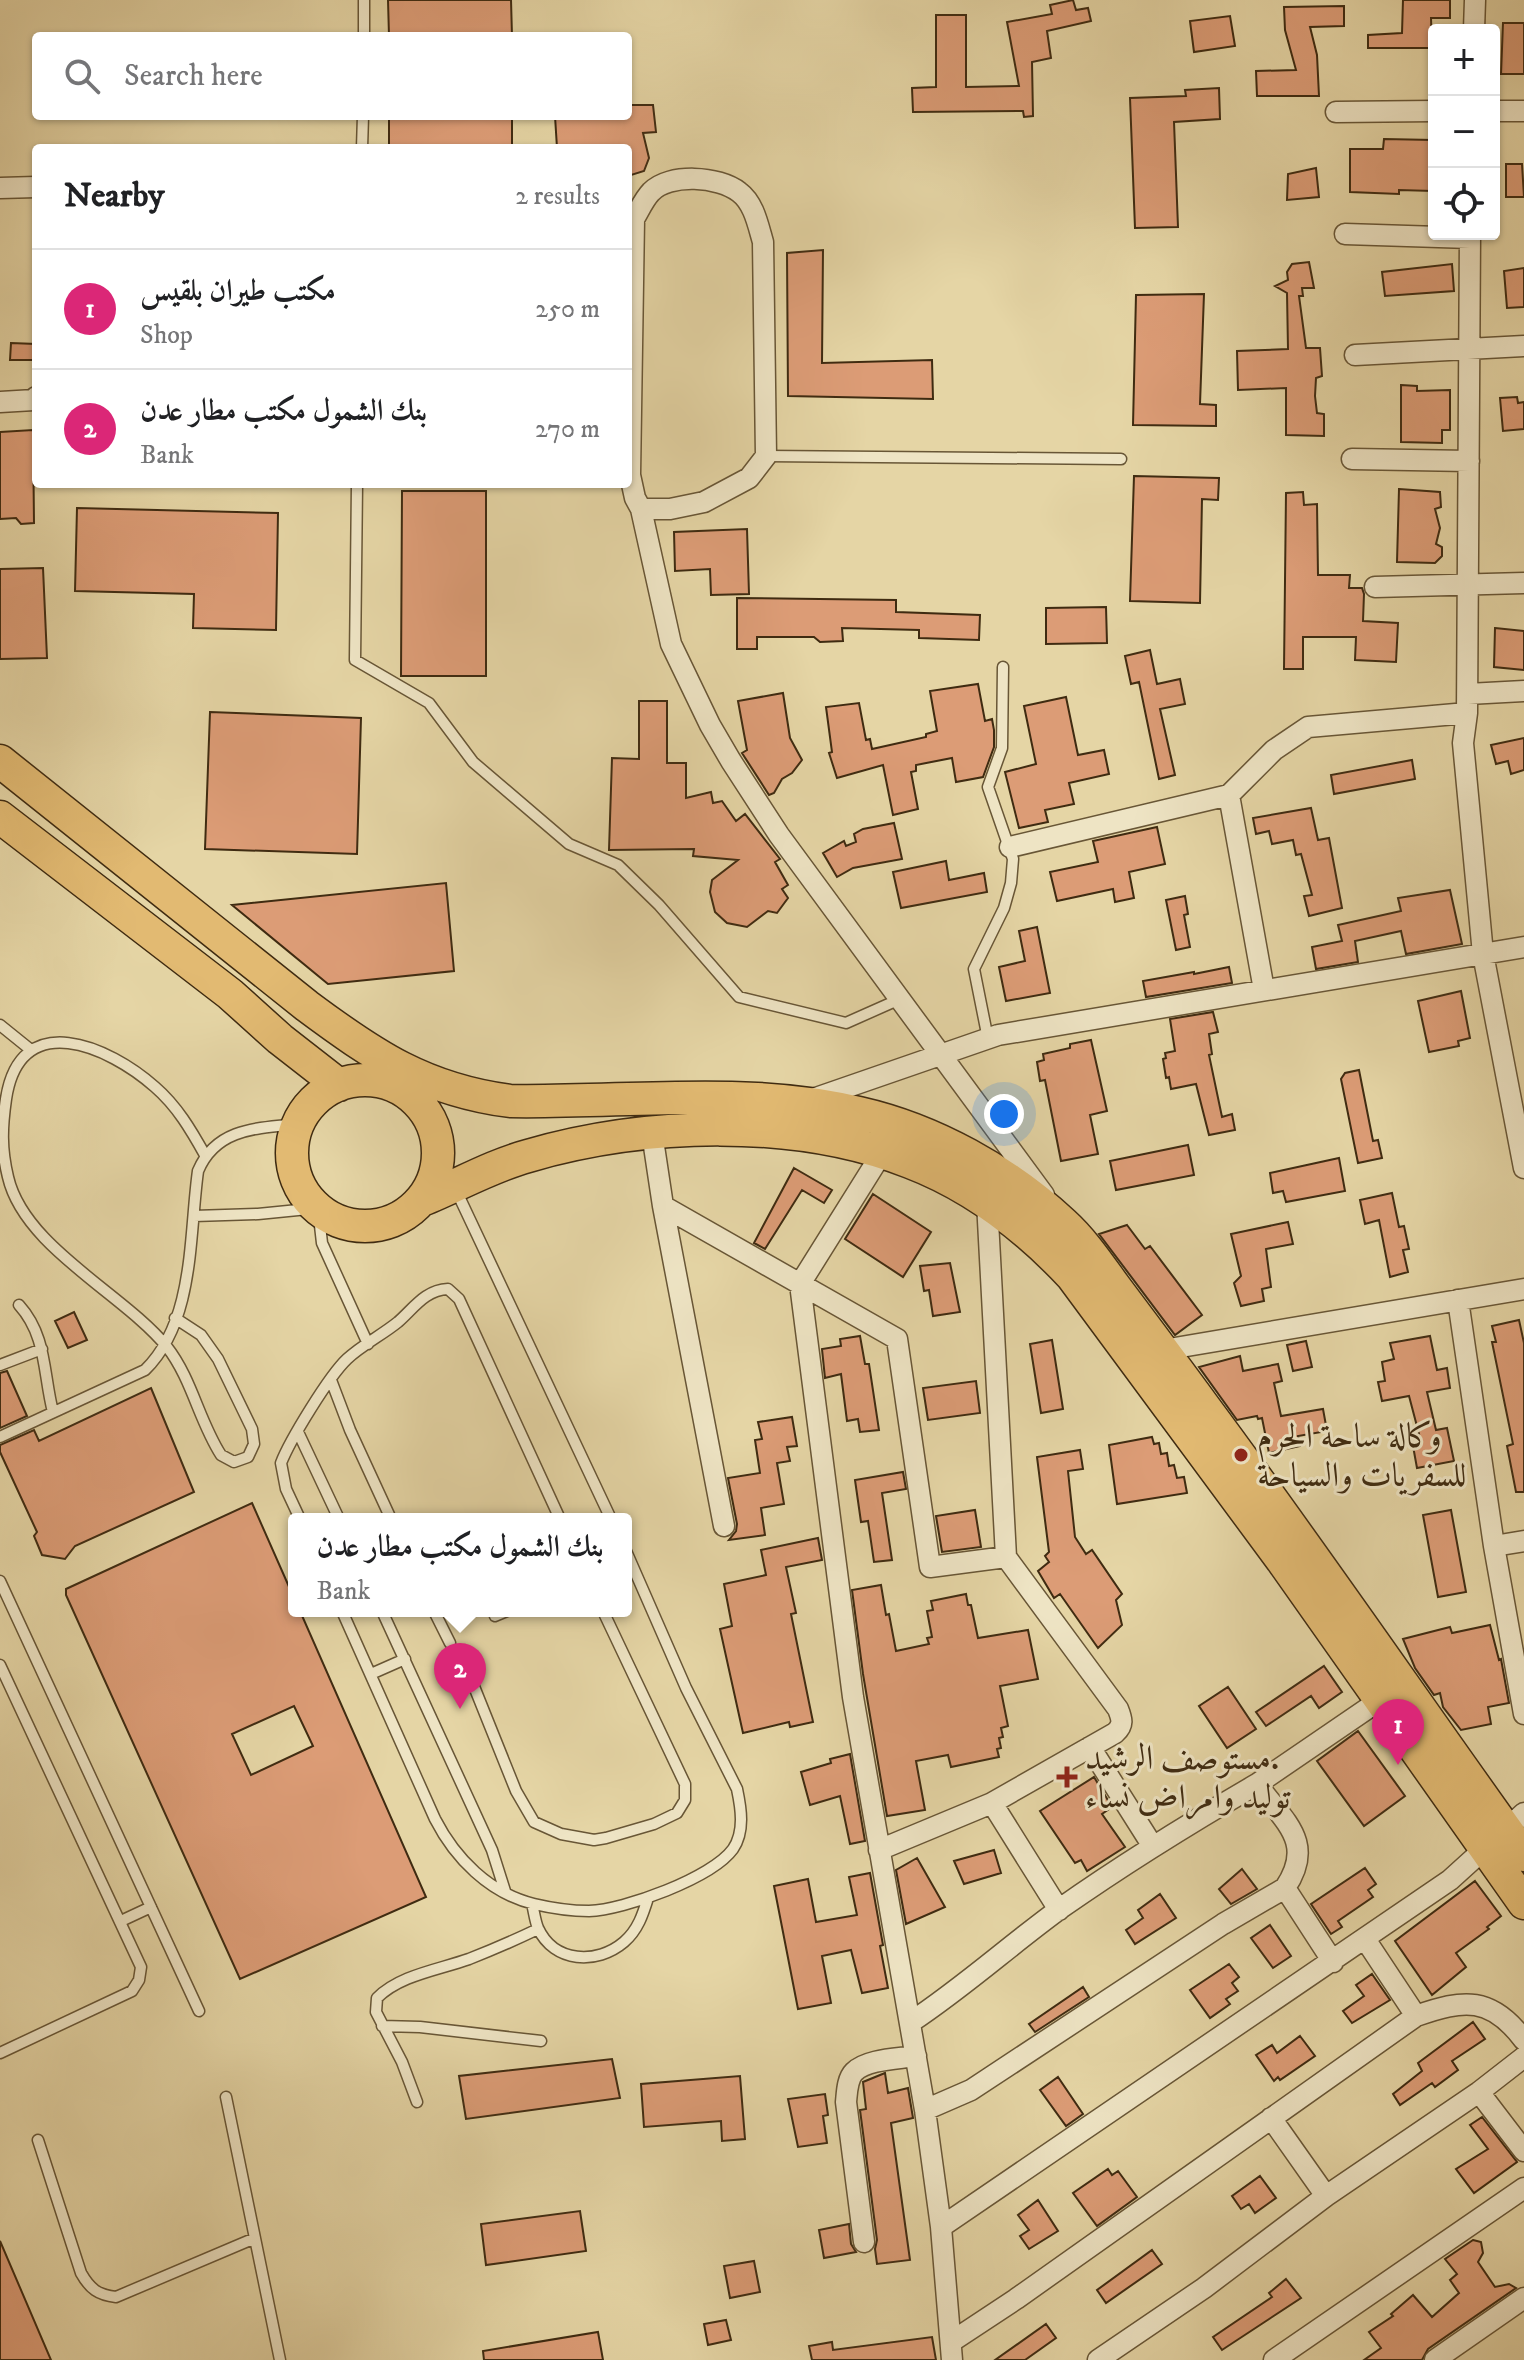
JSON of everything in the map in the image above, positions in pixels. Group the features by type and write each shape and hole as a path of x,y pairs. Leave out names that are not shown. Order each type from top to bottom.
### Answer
{"main road":[{"path":"0,761 307,1006 356,1043 410,1074 485,1098 510,1101 756,1098 805,1102 862,1113 918,1131 971,1156 1020,1187 1065,1224 1163,1350 1524,1855"},
{"path":"0,817 143,926 339,1085"},
{"path":"422,1200 435,1174 437,1145 434,1130 420,1105 409,1095 382,1082 353,1081 339,1085 315,1100 299,1124 293,1149 296,1176 301,1188 318,1208 343,1223 372,1226 399,1218 422,1200 493,1167 588,1141 652,1133 743,1130 836,1141 882,1153 936,1173 987,1202 1032,1236 1072,1276 1282,1560 1380,1700 1505,1830 1524,1903"}],"street":[{"path":"1474,24 1475,0"},
{"path":"1336,112 1428,111"},
{"path":"1500,111 1524,111"},
{"path":"632,347 634,219 652,190 677,180 707,178 740,192 755,214 763,242 766,456 749,478 704,502 670,509 641,509"},
{"path":"0,188 32,187"},
{"path":"1345,234 1428,235"},
{"path":"1470,240 1468,704 1463,743 1483,954 1524,1168"},
{"path":"1355,355 1524,346"},
{"path":"0,402 32,400"},
{"path":"1352,459 1469,461"},
{"path":"632,484 641,509 671,644 710,725 779,835 1065,1224"},
{"path":"1375,587 1524,583"},
{"path":"1010,847 1229,795 1274,750 1308,727 1468,704 1524,691"},
{"path":"1229,795 1264,990"},
{"path":"805,1102 998,1035 1524,947"},
{"path":"652,1133 724,1526"},
{"path":"882,1153 800,1284 853,1697 925,2110 941,2227 951,2351"},
{"path":"879,1850 992,1803 1120,1729 1122,1721 1118,1709 1006,1557 987,1202"},
{"path":"663,1206 897,1339 930,1567 1006,1557"},
{"path":"1163,1350 1524,1289"},
{"path":"1458,1300 1494,1546 1524,1714"},
{"path":"1494,1546 1524,1541"},
{"path":"911,2022 953,1994 1059,1910 1152,1845 1257,1784 1380,1700"},
{"path":"1090,1747 1152,1845"},
{"path":"925,2110 971,2090 1223,1924 1285,1888 1297,1870 1300,1855 1297,1840 1257,1784"},
{"path":"992,1803 1059,1910"},
{"path":"941,2227 1450,1880 1505,1830"},
{"path":"1285,1888 1333,1962"},
{"path":"1365,1939 1416,2016"},
{"path":"951,2351 1416,2016 1446,2006 1469,2003 1493,2009 1513,2025 1524,2040"},
{"path":"864,2242 846,2102 849,2081 854,2072 869,2064 916,2056"},
{"path":"1098,2360 1204,2288 1326,2196 1479,2092 1524,2057"},
{"path":"1479,2092 1524,2151"},
{"path":"1271,2118 1326,2196"},
{"path":"1274,2360 1524,2188"},
{"path":"1435,2360 1524,2298"}],"lane":[{"path":"364,0 364,32"},
{"path":"362,144 363,120"},
{"path":"766,456 1121,459"},
{"path":"357,488 355,660 429,703 473,762 569,844 618,865 659,905 739,997 846,1023 900,999"},
{"path":"988,1039 974,969 1004,908 1013,859 988,787 1002,748 1003,667"},
{"path":"0,1025 31,1050"},
{"path":"175,1318 201,1335 218,1359 252,1429 254,1444 248,1457 234,1462 221,1455 178,1363 164,1344 60,1253 29,1221 8,1180 1,1134 8,1089 16,1067 31,1050 54,1042 77,1043 108,1054 157,1088 176,1108 205,1155"},
{"path":"0,1437 145,1370 164,1344 186,1283 198,1171 205,1155 214,1144 244,1132 299,1124"},
{"path":"455,1187 608,1513"},
{"path":"194,1216 318,1208 322,1243 368,1344"},
{"path":"297,1513 286,1489 281,1463 331,1380 350,1356 399,1321 428,1294 437,1289 448,1289 454,1293 557,1513"},
{"path":"19,1305 38,1333 53,1412"},
{"path":"0,1365 42,1349"},
{"path":"331,1380 388,1513"},
{"path":"298,1432 336,1513"},
{"path":"345,1617 447,1842 484,1879 532,1904 591,1911 648,1898 703,1872 733,1848 741,1829 737,1789 686,1688 632,1567"},
{"path":"0,1584 199,2011"},
{"path":"385,1617 492,1850 505,1891"},
{"path":"437,1617 450,1643"},
{"path":"465,1664 516,1791 534,1822 561,1834 594,1840 654,1824 682,1807 685,1784 606,1617"},
{"path":"371,1674 405,1659"},
{"path":"0,1665 141,1967 139,1980 132,1991 0,2053"},
{"path":"532,1904 538,1929 554,1949 577,1959 602,1955 624,1942 640,1922 648,1898"},
{"path":"121,1921 151,1907"},
{"path":"417,2102 402,2062 376,2012 377,1998 387,1988 538,1929"},
{"path":"382,2026 420,2027 541,2041"},
{"path":"226,2097 280,2360"},
{"path":"38,2140 81,2273 89,2287 101,2295 116,2297 255,2238"}],"building":[{"path":"388,0 511,0 512,32 389,32"},
{"path":"1073,0 1076,10 1088,8 1091,21 1047,31 1051,58 1032,62 1033,116 1024,117 1023,111 913,112 912,88 936,87 936,15 966,15 966,87 1019,86 1007,22 1052,14 1050,5"},
{"path":"1403,0 1450,0 1450,18 1431,18 1431,24 1428,24 1428,48 1368,48 1368,35 1402,33"},
{"path":"1344,6 1344,26 1310,27 1317,55 1319,96 1257,96 1256,71 1296,70 1285,30 1284,7"},
{"path":"1230,16 1235,46 1194,52 1190,21"},
{"path":"1503,23 1524,23 1524,74 1501,74"},
{"path":"1219,88 1220,119 1174,122 1178,227 1135,228 1130,98 1186,96 1185,90"},
{"path":"632,105 653,105 656,132 643,133 649,158 644,171 632,175 632,144 557,144 555,120 632,120"},
{"path":"389,120 512,120 512,144 389,144"},
{"path":"1384,139 1428,140 1428,191 1399,190 1399,194 1350,192 1350,149 1383,149"},
{"path":"1506,164 1522,164 1524,197 1506,197"},
{"path":"1316,168 1319,197 1287,200 1288,174"},
{"path":"823,250 822,363 932,360 933,399 788,396 787,253"},
{"path":"1309,262 1314,288 1302,288 1303,296 1299,296 1306,348 1320,348 1322,376 1316,378 1315,396 1317,413 1324,414 1324,436 1286,435 1286,388 1238,390 1237,351 1288,349 1287,293 1275,286 1288,280 1287,272 1292,264"},
{"path":"1452,264 1454,291 1385,296 1382,272"},
{"path":"1524,268 1524,307 1507,308 1504,271"},
{"path":"1204,294 1200,404 1216,405 1216,426 1133,425 1136,295"},
{"path":"11,343 32,344 32,360 10,360"},
{"path":"1401,385 1417,386 1417,391 1450,390 1450,430 1442,430 1442,443 1401,442"},
{"path":"1517,397 1518,403 1524,402 1524,429 1503,431 1500,398"},
{"path":"32,430 34,523 21,524 16,518 0,519 0,432"},
{"path":"1134,476 1219,478 1218,500 1202,499 1200,603 1130,601"},
{"path":"1399,489 1440,492 1441,507 1435,509 1440,528 1436,544 1442,547 1442,556 1435,563 1397,562"},
{"path":"402,491 486,491 486,676 401,676"},
{"path":"1303,492 1304,505 1317,504 1318,575 1350,575 1349,588 1362,588 1364,594 1363,621 1398,623 1396,662 1355,660 1356,637 1303,637 1303,669 1284,669 1286,493"},
{"path":"77,508 278,513 276,630 193,628 194,594 75,591"},
{"path":"747,529 749,594 711,595 710,569 675,571 674,532"},
{"path":"43,568 47,658 0,659 0,569"},
{"path":"737,598 896,600 896,612 980,615 979,640 919,638 919,630 842,628 843,641 820,642 814,637 757,637 757,649 737,649"},
{"path":"1106,607 1107,643 1046,644 1046,608"},
{"path":"1495,628 1524,631 1524,670 1494,667"},
{"path":"1150,650 1157,684 1180,679 1185,704 1160,709 1175,775 1159,779 1139,682 1131,684 1125,656"},
{"path":"978,684 985,721 992,719 994,730 994,747 983,777 956,782 952,758 916,765 916,771 911,772 918,809 893,815 883,765 837,778 829,753 832,752 826,707 859,703 866,740 870,739 872,749 926,737 926,734 937,731 930,691"},
{"path":"783,693 790,738 802,760 769,795 742,753 747,750 738,701"},
{"path":"1066,697 1078,755 1104,750 1109,774 1069,783 1074,804 1045,810 1048,822 1019,828 1005,772 1036,764 1024,706"},
{"path":"639,701 667,701 667,763 686,763 686,798 711,792 713,803 722,801 736,821 745,814 780,859 775,862 788,885 782,889 788,898 777,913 768,911 747,927 727,923 715,912 710,892 712,880 738,860 693,856 694,849 609,850 612,758 639,759"},
{"path":"210,712 361,718 357,854 205,849"},
{"path":"1524,738 1524,770 1511,774 1508,761 1496,764 1491,745"},
{"path":"1412,760 1415,779 1334,794 1331,775"},
{"path":"1311,808 1318,840 1329,838 1342,908 1309,916 1304,896 1312,895 1301,854 1296,855 1293,840 1272,844 1269,831 1256,834 1253,818"},
{"path":"894,823 902,859 853,868 837,877 823,853 844,841 846,846 856,842 854,834 863,829"},
{"path":"1157,827 1165,864 1129,872 1134,898 1115,902 1113,889 1057,901 1050,872 1098,862 1093,841"},
{"path":"946,861 949,880 984,873 987,892 901,908 893,872"},
{"path":"446,883 454,971 328,984 232,905"},
{"path":"1450,890 1462,944 1406,954 1401,931 1355,941 1358,962 1316,969 1312,947 1342,941 1338,925 1401,911 1398,898"},
{"path":"1185,896 1188,914 1184,915 1190,947 1176,950 1166,900"},
{"path":"1037,927 1050,993 1006,1001 999,967 1025,961 1019,931"},
{"path":"1229,967 1232,983 1146,997 1143,981"},
{"path":"1461,991 1470,1038 1458,1041 1459,1046 1429,1052 1418,1001"},
{"path":"1213,1012 1218,1032 1209,1034 1212,1054 1209,1055 1222,1117 1232,1114 1235,1130 1209,1135 1196,1084 1171,1089 1163,1059 1166,1058 1165,1053 1175,1051 1170,1019"},
{"path":"1091,1040 1107,1111 1090,1115 1098,1154 1061,1161 1045,1080 1040,1081 1037,1062 1044,1060 1043,1054"},
{"path":"1359,1070 1373,1141 1378,1140 1382,1158 1358,1163 1341,1079 1345,1073"},
{"path":"1188,1145 1194,1175 1116,1190 1110,1161"},
{"path":"1339,1158 1345,1191 1286,1202 1283,1191 1273,1193 1270,1173"},
{"path":"794,1168 832,1190 824,1203 802,1190 765,1249 754,1243"},
{"path":"1392,1193 1399,1227 1404,1226 1409,1249 1403,1250 1408,1272 1390,1277 1379,1220 1365,1224 1360,1200"},
{"path":"873,1194 931,1232 903,1277 845,1239"},
{"path":"1288,1222 1293,1244 1266,1249 1271,1287 1262,1289 1264,1301 1241,1306 1234,1283 1241,1276 1231,1234"},
{"path":"1127,1225 1145,1249 1150,1246 1202,1315 1175,1335 1099,1234"},
{"path":"950,1263 960,1312 933,1316 929,1290 924,1291 920,1266"},
{"path":"74,1312 87,1340 68,1348 55,1321"},
{"path":"1519,1320 1524,1343 1524,1492 1516,1492 1507,1446 1513,1444 1492,1342 1496,1342 1492,1326"},
{"path":"860,1336 865,1364 869,1364 879,1430 860,1432 858,1419 847,1421 841,1374 825,1378 822,1349 841,1346 840,1339"},
{"path":"1430,1336 1437,1370 1447,1368 1450,1388 1427,1392 1436,1430 1447,1428 1454,1461 1417,1468 1411,1435 1419,1434 1409,1396 1382,1401 1378,1382 1385,1381 1382,1362 1394,1359 1390,1343"},
{"path":"1052,1340 1063,1409 1041,1413 1030,1344"},
{"path":"1306,1341 1312,1367 1293,1371 1287,1345"},
{"path":"1240,1356 1243,1371 1278,1364 1282,1381 1274,1383 1281,1416 1323,1409 1327,1431 1298,1436 1300,1446 1269,1453 1262,1418 1237,1420 1199,1367"},
{"path":"7,1371 27,1416 0,1428 0,1373"},
{"path":"976,1381 980,1413 928,1420 923,1388"},
{"path":"151,1388 194,1492 75,1546 65,1559 42,1555 34,1536 37,1532 0,1452 0,1445 34,1430 39,1441"},
{"path":"792,1417 797,1446 787,1447 790,1461 777,1463 784,1504 761,1508 765,1535 729,1540 737,1524 728,1478 760,1473 755,1440 762,1439 758,1422"},
{"path":"1152,1437 1154,1444 1159,1443 1161,1454 1167,1453 1169,1466 1174,1465 1177,1478 1184,1477 1187,1493 1117,1504 1109,1445"},
{"path":"1080,1450 1083,1469 1068,1471 1075,1537 1086,1554 1092,1550 1122,1594 1116,1600 1122,1625 1098,1648 1060,1594 1054,1598 1038,1571 1049,1562 1045,1556 1049,1552 1037,1457"},
{"path":"903,1472 906,1489 882,1493 892,1560 874,1562 868,1521 861,1522 855,1480"},
{"path":"252,1503 288,1584 288,1617 303,1617 426,1897 240,1979 66,1595 66,1589","holes":["294,1706 313,1746 251,1775 232,1734"]},
{"path":"975,1510 981,1547 942,1552 936,1516"},
{"path":"1451,1510 1466,1592 1438,1597 1423,1515"},
{"path":"818,1538 822,1560 786,1567 796,1613 791,1614 813,1722 790,1727 789,1722 743,1733 720,1629 732,1626 724,1584 766,1575 761,1550"},
{"path":"881,1585 896,1651 929,1644 927,1638 932,1637 927,1611 933,1610 931,1601 966,1594 978,1638 1028,1630 1038,1679 1000,1686 1008,1726 1001,1728 1003,1737 999,1738 999,1757 951,1767 948,1755 916,1761 925,1810 887,1816 852,1590"},
{"path":"1490,1625 1501,1659 1509,1703 1488,1707 1491,1724 1461,1730 1443,1707 1440,1693 1434,1695 1415,1668 1403,1639 1450,1627 1452,1633"},
{"path":"1324,1666 1342,1692 1319,1708 1311,1696 1266,1726 1256,1712"},
{"path":"1228,1687 1256,1729 1227,1748 1199,1706"},
{"path":"1358,1731 1405,1796 1364,1826 1317,1761"},
{"path":"850,1754 865,1841 850,1844 840,1796 810,1805 801,1772"},
{"path":"1094,1777 1112,1807 1102,1814 1125,1847 1087,1871 1081,1860 1075,1863 1040,1811"},
{"path":"994,1850 1001,1873 964,1884 954,1861"},
{"path":"917,1858 945,1907 906,1924 896,1870"},
{"path":"1365,1868 1376,1884 1368,1890 1373,1897 1338,1921 1342,1927 1331,1934 1311,1904"},
{"path":"1242,1869 1257,1889 1231,1904 1219,1889"},
{"path":"870,1873 888,1988 862,1993 851,1950 822,1956 831,2003 798,2009 774,1886 808,1879 816,1922 857,1915 849,1877"},
{"path":"1475,1881 1501,1916 1487,1927 1489,1929 1456,1953 1466,1967 1432,1995 1395,1941"},
{"path":"1160,1894 1176,1918 1135,1944 1126,1930 1143,1918 1138,1910"},
{"path":"1270,1925 1291,1956 1273,1968 1251,1938"},
{"path":"1229,1964 1239,1977 1232,1983 1238,1991 1226,1999 1230,2004 1210,2018 1190,1990"},
{"path":"1372,1974 1390,2000 1352,2023 1343,2011 1364,1996 1356,1985"},
{"path":"1083,1987 1089,1997 1035,2032 1029,2024"},
{"path":"1473,2022 1485,2039 1452,2061 1458,2070 1435,2087 1432,2083 1400,2105 1393,2094 1422,2071 1418,2063"},
{"path":"1300,2036 1315,2056 1274,2081 1256,2055 1272,2045 1277,2053"},
{"path":"612,2059 620,2098 466,2119 459,2076"},
{"path":"885,2073 888,2093 908,2088 913,2118 891,2123 910,2260 877,2264 877,2240 860,2110 866,2109 863,2082"},
{"path":"740,2076 745,2139 722,2141 721,2121 644,2127 641,2084"},
{"path":"1058,2077 1083,2114 1066,2126 1040,2090"},
{"path":"825,2094 828,2115 823,2116 827,2143 798,2147 788,2099"},
{"path":"1482,2117 1517,2162 1474,2193 1456,2169 1488,2149 1470,2125"},
{"path":"1108,2169 1112,2175 1118,2171 1137,2197 1097,2226 1073,2193"},
{"path":"1260,2176 1276,2198 1255,2213 1249,2204 1241,2209 1232,2196"},
{"path":"1038,2200 1058,2231 1029,2249 1020,2236 1029,2230 1018,2215"},
{"path":"580,2211 586,2251 486,2265 481,2224"},
{"path":"849,2224 851,2244 856,2252 824,2258 819,2230"},
{"path":"1473,2240 1481,2242 1483,2253 1478,2262 1495,2287 1509,2284 1516,2288 1428,2349 1422,2360 1364,2360 1381,2348 1369,2332 1393,2316 1391,2314 1413,2295 1432,2317 1459,2293 1450,2280 1457,2274 1445,2259"},
{"path":"0,2241 51,2360 0,2360"},
{"path":"1152,2250 1162,2264 1106,2303 1097,2290"},
{"path":"754,2261 760,2292 730,2298 724,2266"},
{"path":"1286,2279 1301,2298 1222,2350 1213,2337 1272,2297 1269,2293"},
{"path":"726,2320 731,2340 708,2345 704,2324"},
{"path":"1046,2324 1056,2338 1025,2360 995,2360"},
{"path":"598,2332 603,2360 484,2360 483,2351"},
{"path":"932,2337 936,2360 812,2360 809,2346 832,2342 833,2350"}],"place":[{"name":"وكالة ساحة الحرم للسفريات والسياحة","path":"1241,1455"},
{"name":"بنك الشمول مكتب مطار عدن","path":"460,1709"},
{"name":"مكتب طيران بلقيس","path":"1398,1765"},
{"name":"مستوصف الرشيد. توليد وامراض نساء","path":"1067,1777"}]}
